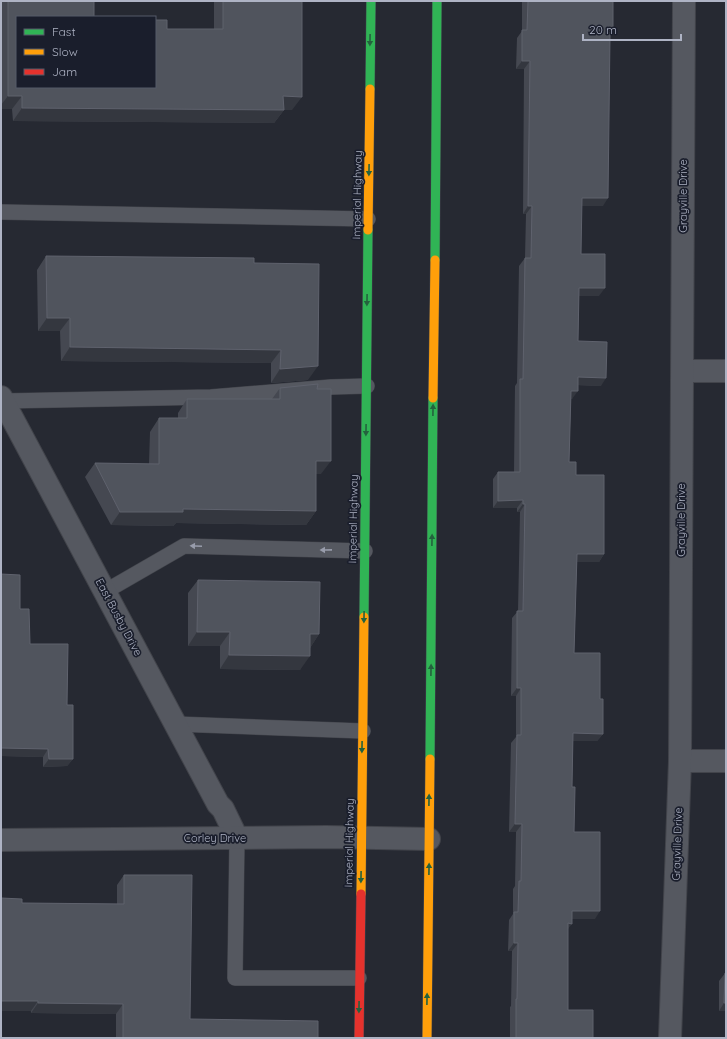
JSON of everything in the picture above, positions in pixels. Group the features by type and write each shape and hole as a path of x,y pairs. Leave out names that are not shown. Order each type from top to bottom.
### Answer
{"main road":[{"name":"Imperial Highway","path":"359,1038 371,1"},
{"path":"427,1038 437,1"}],"street":[{"name":"Grayville Drive","path":"670,1038 680,761 684,1"},
{"path":"683,371 726,371"},
{"name":"East Busby Drive","path":"2,399 218,804 223,809 237,838"},
{"path":"680,761 726,761"},
{"name":"Corley Drive","path":"1,840 237,838 429,839"}],"lane":[{"path":"1,212 368,219"},
{"path":"2,399 211,397 366,386"},
{"path":"106,592 184,546 365,551"},
{"path":"176,724 363,731"},
{"path":"237,838 235,978 359,978"}],"building":[{"path":"8,1 94,1 94,16 16,16 16,88 156,88 156,20 167,20 167,29 223,29 223,1 302,1 302,97 283,96 284,110 22,108 22,96 8,96"},
{"path":"528,1 613,1 613,28 611,28 610,34 608,198 582,198 581,254 605,254 605,288 579,288 578,341 607,342 606,378 578,377 578,391 571,391 569,462 576,462 576,475 604,475 604,554 577,554 574,653 600,653 600,699 603,699 603,734 573,733 572,787 575,787 574,832 600,832 600,911 572,911 572,924 568,923 568,1010 593,1010 593,1038 516,1038 518,943 514,943 514,912 518,912 519,881 521,881 522,824 515,824 517,735 521,735 521,688 517,688 517,611 523,611 525,504 523,504 523,500 498,501 498,472 520,472 520,379 523,379 525,258 531,258 532,206 528,206 530,61 522,61 522,30 527,30"},
{"path":"46,256 254,258 254,263 319,264 318,366 280,369 281,350 70,347 70,318 47,318"},
{"path":"318,384 317,389 331,389 331,461 316,461 316,511 183,509 183,512 120,512 95,463 159,464 159,418 187,418 187,399 280,399 280,388"},
{"path":"1,574 20,575 20,609 29,609 30,644 68,644 67,705 73,705 73,759 49,759 48,749 1,748"},
{"path":"198,580 320,582 319,634 310,634 310,656 229,655 230,632 197,632"},
{"path":"124,875 192,875 190,1019 318,1021 318,1038 123,1038 123,1004 1,1001 1,898 22,899 22,903 124,904"},
{"path":"726,972 726,1003 724,1003 725,973"}],"traffic: fast":[{"path":"370,89 371,1"},
{"path":"435,260 437,1"},
{"path":"364,617 368,230"},
{"path":"430,759 433,398"}],"traffic: slow":[{"path":"368,230 370,89"},
{"path":"433,398 435,260"},
{"path":"361,894 364,617"},
{"path":"427,1038 430,759"}],"traffic: jam":[{"path":"359,1038 361,894"}]}
